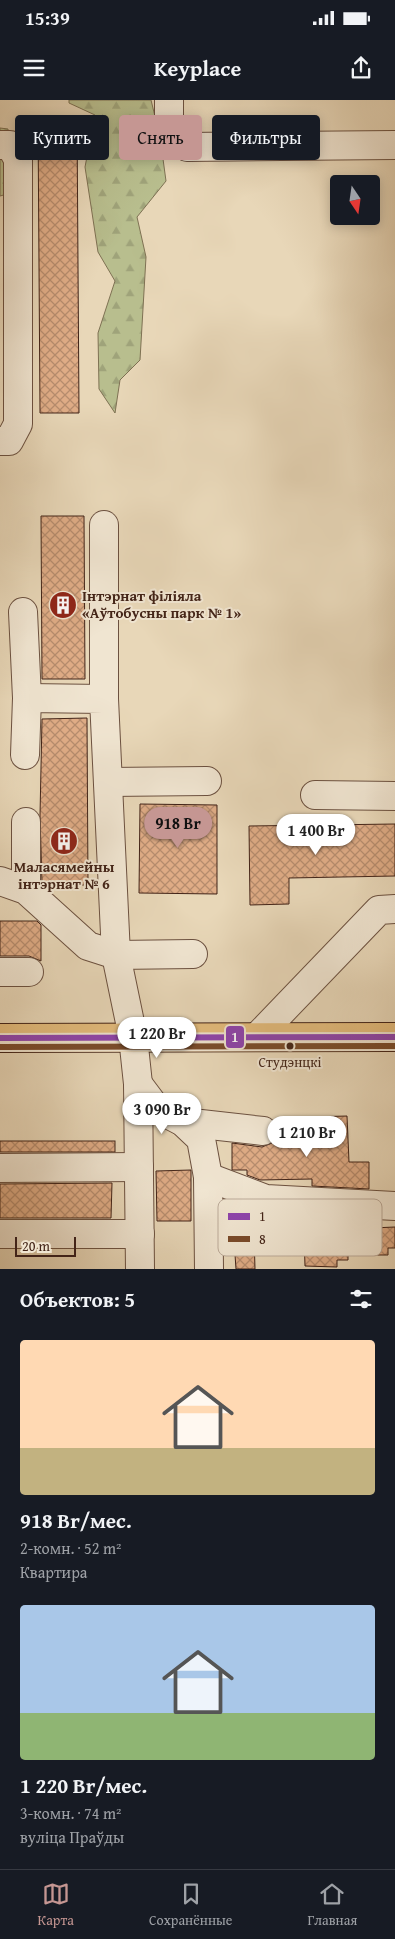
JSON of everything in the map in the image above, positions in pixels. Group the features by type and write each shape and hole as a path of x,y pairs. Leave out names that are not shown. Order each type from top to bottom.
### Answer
{"main road":[{"path":"0,1038 395,1037"}],"street":[{"path":"169,100 169,129 187,147 395,145"},
{"path":"0,145 10,145 18,159 18,424 6,448"},
{"path":"104,525 104,699 116,955 133,1037 138,1084 140,1269"},
{"path":"23,612 27,698 25,755"},
{"path":"27,698 104,699"},
{"path":"108,782 207,781"},
{"path":"315,795 395,796"},
{"path":"26,822 26,890"},
{"path":"0,881 26,890 88,946 116,955 193,954"},
{"path":"257,1037 379,910 395,909"},
{"path":"0,972 29,972"},
{"path":"138,1084 156,1108 184,1122 201,1139 208,1177 209,1269"},
{"path":"184,1122 264,1131"},
{"path":"0,1168 139,1167"},
{"path":"208,1177 266,1199"},
{"path":"382,1205 395,1206"},
{"path":"0,1234 140,1234"}],"green space":[{"path":"69,100 151,100 155,115 119,115 119,160 163,160 166,181 137,217 146,257 140,360 120,380 115,413 99,389 98,333 115,281 98,252 85,167 86,160 109,160 109,115 95,115 69,103"},
{"path":"0,128 8,129 11,193 0,196"}],"building":[{"path":"38,160 77,160 79,413 40,413"},
{"name":"Інтэрнат філіяла «Аўтобусны парк № 1»","path":"41,516 84,516 85,679 42,679"},
{"name":"Маласямейны інтэрнат № 6","path":"87,718 88,885 44,885 42,883 40,816 42,719"},
{"path":"140,804 217,805 217,894 139,893"},
{"path":"395,824 395,876 289,878 289,904 250,905 249,826"},
{"path":"0,921 37,921 41,925 41,961 29,956 0,956"},
{"path":"347,1116 349,1162 369,1162 369,1189 312,1186 312,1179 260,1180 247,1175 247,1170 232,1170 232,1143 262,1147 274,1142 311,1141 310,1117"},
{"path":"0,1141 115,1141 115,1152 0,1152"},
{"path":"191,1170 191,1221 157,1221 156,1171"},
{"path":"112,1183 111,1218 0,1218 0,1184"},
{"path":"395,1227 395,1248 388,1248 388,1255 382,1255 382,1228"},
{"path":"235,1256 255,1256 255,1269 236,1269"},
{"path":"305,1256 348,1256 348,1260 337,1260 337,1267 305,1266"}],"transit line":[{"name":"1","path":"0,1038 395,1037"},
{"name":"8","path":"0,1047 395,1046"}],"place":[{"name":"Інтэрнат філіяла «Аўтобусны парк № 1»","path":"63,605"},
{"name":"Маласямейны інтэрнат № 6","path":"64,841"},
{"name":"Студэнцкі","path":"290,1046"}]}
